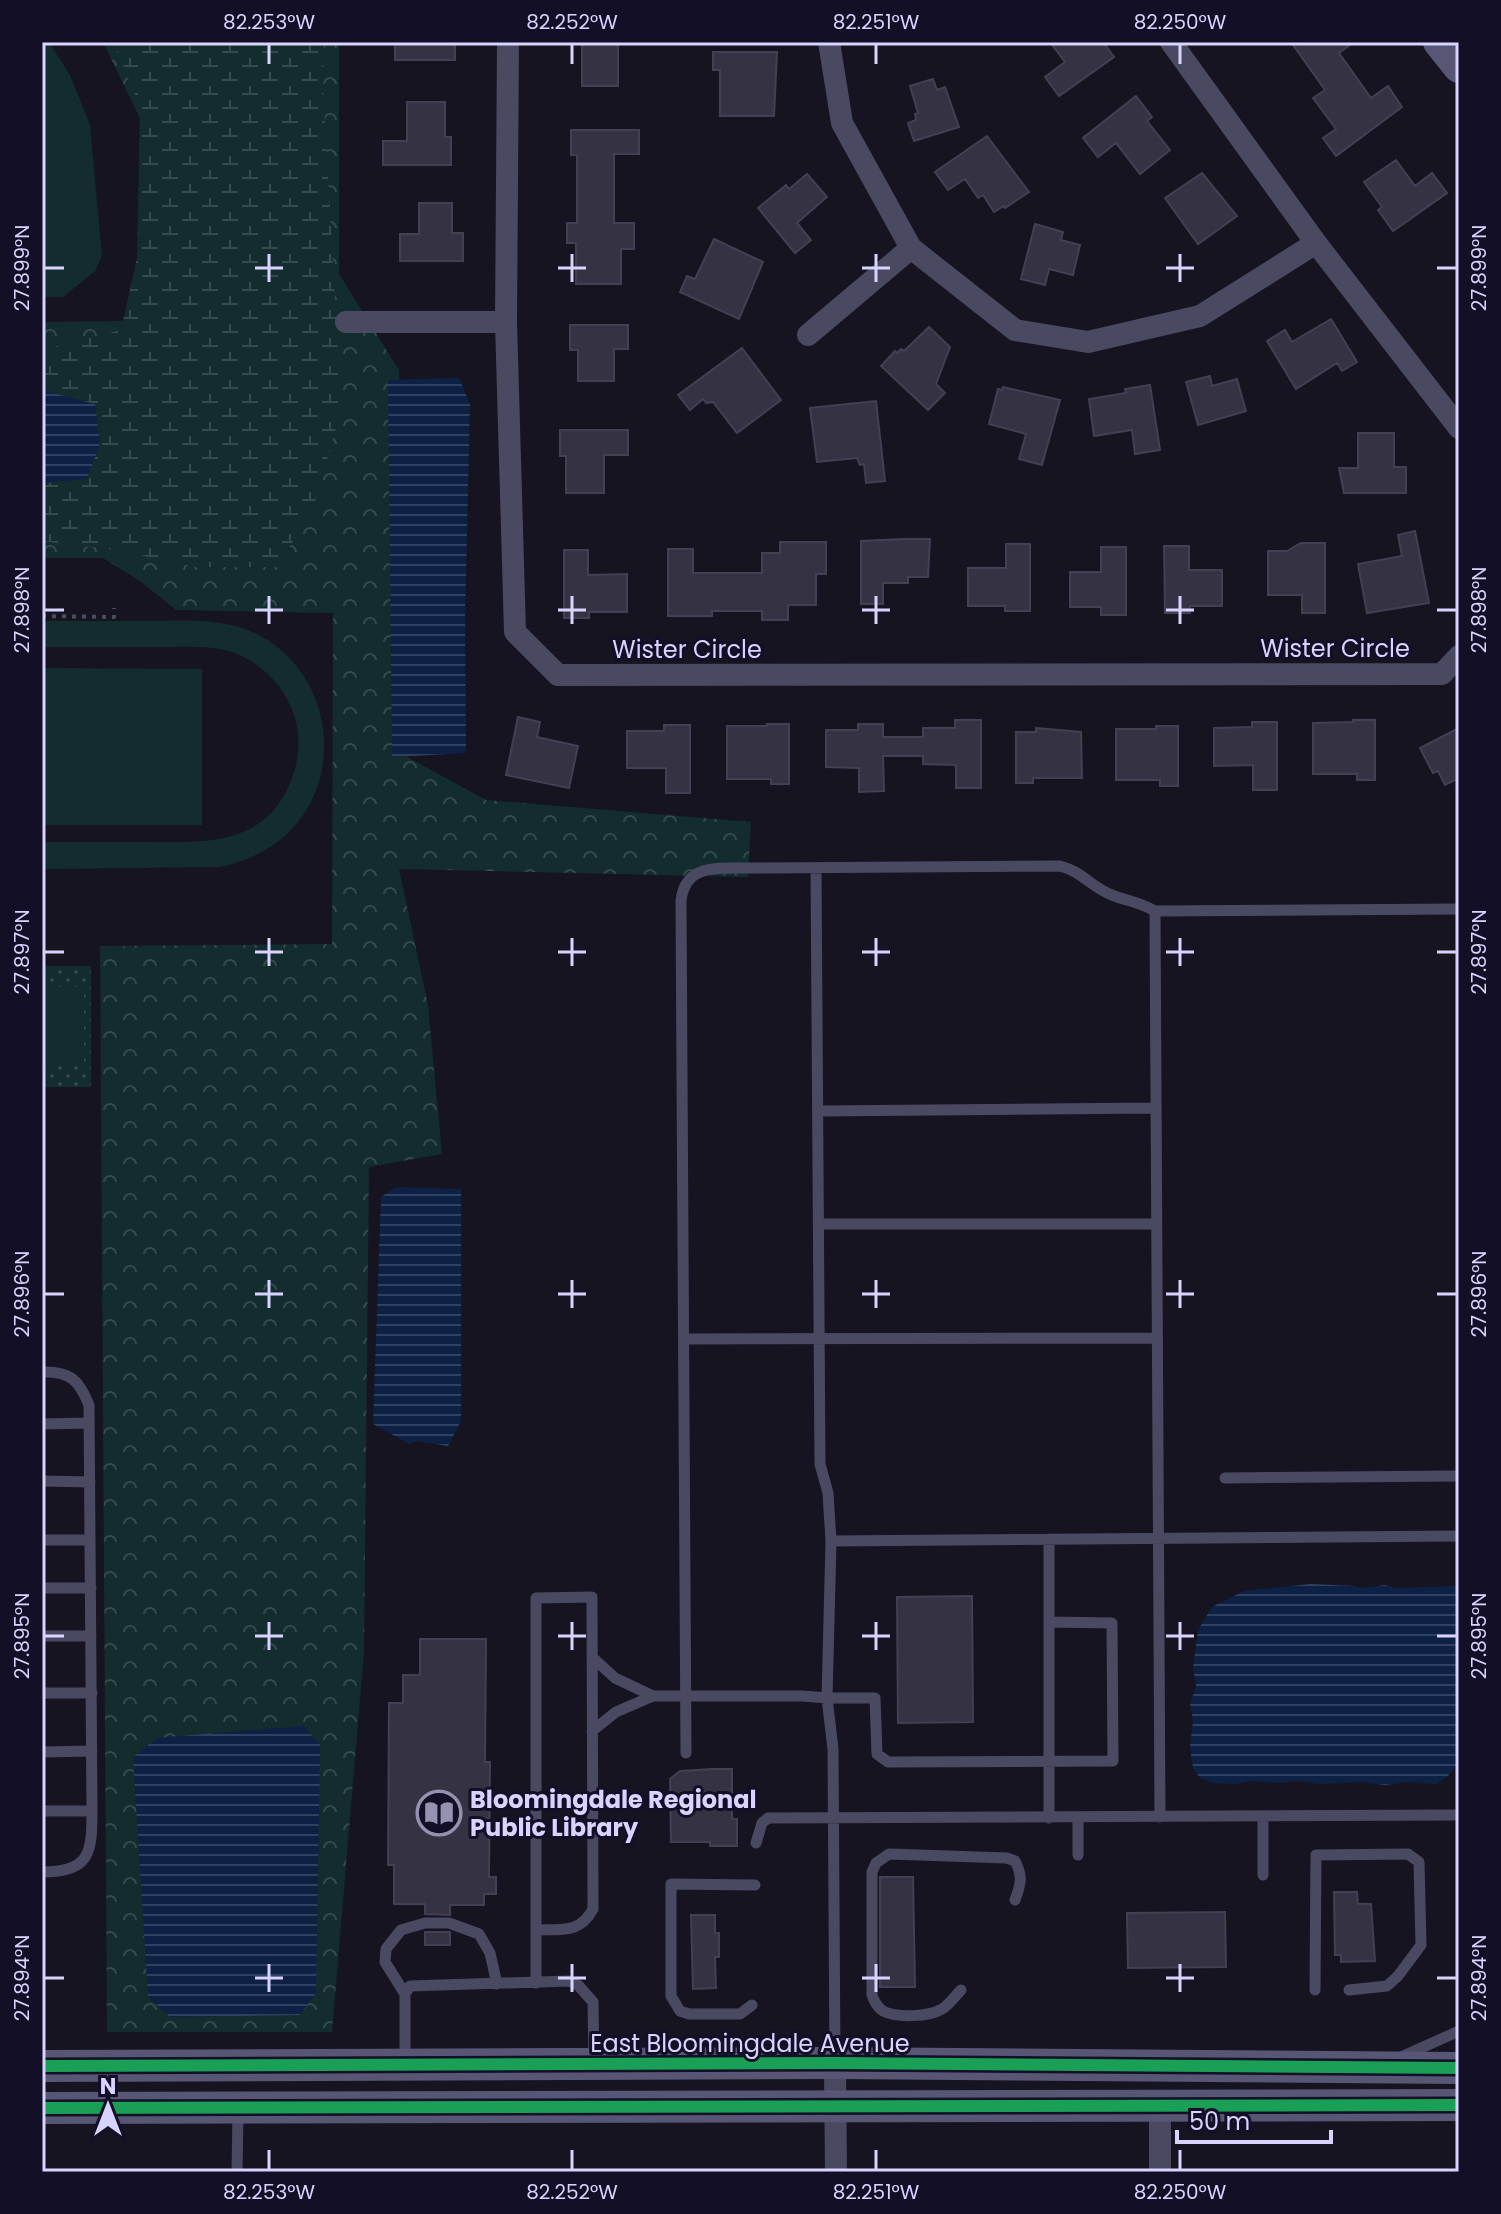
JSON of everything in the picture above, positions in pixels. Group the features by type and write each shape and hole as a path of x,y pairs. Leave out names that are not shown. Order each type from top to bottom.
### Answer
{"main road":[{"path":"1439,42 1459,67"},
{"name":"East Bloomingdale Avenue","path":"42,2066 835,2063 1459,2068"},
{"path":"42,2108 1459,2105"}],"street":[{"name":"Wister Circle","path":"508,42 506,322 515,632 558,675 1442,674 1459,656"},
{"path":"829,42 842,123 911,248 1015,330 1088,342 1200,316 1316,243"},
{"path":"1171,42 1316,243 1459,428"},
{"path":"808,335 911,248"},
{"path":"346,322 506,322"},
{"path":"835,2063 836,2172"},
{"path":"1160,2106 1160,2172"}],"lane":[{"path":"686,1753 682,889 702,870 1060,866 1075,870 1113,895 1137,901 1155,911 1459,909"},
{"path":"816,868 820,1464 828,1493 831,1541 827,1698 833,1749 835,2063"},
{"path":"1155,911 1160,1817"},
{"path":"818,1111 1155,1108"},
{"path":"819,1224 1156,1224"},
{"path":"684,1339 1156,1338"},
{"path":"42,1372 58,1371 81,1385 89,1405 92,1693 92,1844 83,1862 63,1872 42,1872"},
{"path":"42,1424 89,1423"},
{"path":"1225,1478 1459,1476"},
{"path":"42,1481 90,1482"},
{"path":"831,1541 1459,1536"},
{"path":"1049,1539 1049,1818"},
{"path":"42,1540 90,1540"},
{"path":"42,1588 91,1588"},
{"path":"536,1930 571,1929 586,1922 593,1909 592,1597 536,1598 536,1930 536,1983"},
{"path":"592,1731 616,1712 653,1696 875,1698 877,1754 888,1762 1113,1761 1112,1623 1049,1622"},
{"path":"42,1636 91,1636"},
{"path":"592,1657 615,1678 653,1696"},
{"path":"42,1693 92,1693"},
{"path":"42,1752 92,1751"},
{"path":"42,1811 92,1811"},
{"path":"756,1843 762,1823 768,1818 1459,1815"},
{"path":"1263,1816 1263,1875"},
{"path":"1078,1818 1078,1855"},
{"path":"961,1990 942,2009 927,2014 894,2014 875,2003 872,1995 872,1872 876,1863 889,1854 1007,1858 1015,1861 1021,1875 1015,1900"},
{"path":"1315,1990 1316,1855 1408,1854 1419,1862 1421,1945 1387,1986 1349,1990"},
{"path":"752,2005 740,2014 689,2014 674,2005 671,1996 671,1884 755,1885"},
{"path":"405,2065 405,1994 385,1962 386,1949 401,1930 425,1923 449,1923 479,1934 490,1953 497,1984"},
{"path":"405,1994 410,1986 569,1981 578,1985 593,2002 594,2066"},
{"path":"1372,2067 1426,2048 1459,2031"},
{"path":"237,2172 238,2107"}],"path":[{"path":"42,616 114,617 114,608"}],"green space":[{"path":"42,42 49,42 70,75 90,125 102,256 95,271 63,297 42,297"},
{"path":"103,42 339,42 339,274 399,370 400,753 486,800 751,822 748,877 399,869 428,1005 442,1154 369,1167 364,1651 332,2032 107,2032 100,946 332,944 333,613 176,610 140,581 103,558 42,558 42,322 132,321 150,139"},
{"path":"113,42 324,42 323,88 338,352 338,421 312,513 276,567 196,567 116,550 42,541 42,483 87,479 94,404 42,390 42,350 121,330 137,258 140,106"},
{"path":"42,621 218,623 246,629 283,652 302,674 315,699 323,726 324,754 319,782 307,808 289,832 257,854 220,867 42,869 42,842 206,841 246,831 263,820 278,804 293,775 298,743 295,718 279,686 262,668 241,655 202,647 42,647"},
{"path":"42,668 202,669 202,825 42,825"},
{"path":"42,966 91,966 91,1087 42,1087"},
{"path":"42,987 84,987 84,1065 42,1065"}],"water":[{"path":"459,378 470,404 465,617 466,753 392,757 388,380"},
{"path":"42,390 95,404 100,443 87,479 42,483"},
{"path":"396,1187 461,1189 461,1421 448,1446 417,1441 409,1444 373,1424 381,1197"},
{"path":"1310,1584 1362,1588 1385,1585 1396,1588 1459,1586 1459,1758 1447,1777 1436,1784 1409,1782 1385,1785 1297,1781 1234,1784 1214,1783 1200,1778 1193,1768 1190,1747 1193,1721 1190,1704 1196,1686 1193,1668 1198,1630 1212,1607 1244,1591"},
{"path":"303,1726 320,1744 316,1993 300,2015 170,2017 148,1997 133,1757 157,1738"}],"building":[{"path":"395,42 455,42 455,60 395,60"},
{"path":"582,42 618,42 618,86 582,86"},
{"path":"1050,42 1103,42 1114,57 1059,96 1045,77 1065,62"},
{"path":"1291,42 1354,42 1339,53 1371,98 1388,86 1402,107 1336,156 1323,138 1336,129 1313,98 1325,90"},
{"path":"713,52 777,52 774,116 720,116 720,70 713,70"},
{"path":"933,79 937,90 945,87 959,127 914,141 908,123 916,120 915,114 918,113 910,86"},
{"path":"1136,96 1152,117 1147,121 1170,150 1140,174 1116,143 1098,157 1083,138"},
{"path":"407,102 445,102 445,137 451,137 451,165 383,165 383,141 407,141"},
{"path":"571,130 639,130 639,154 614,154 614,223 634,223 634,249 621,249 621,284 576,284 576,243 567,243 567,223 577,223 577,155 571,155"},
{"path":"987,136 1029,192 994,212 983,195 978,198 965,179 948,190 935,172"},
{"path":"1396,160 1415,186 1432,173 1447,193 1393,231 1378,210 1382,207 1364,182"},
{"path":"1202,173 1237,216 1198,244 1165,198"},
{"path":"807,174 827,197 797,223 811,240 795,253 758,208 786,185 789,189"},
{"path":"419,203 452,203 452,233 463,233 463,261 400,261 400,234 419,234"},
{"path":"1035,224 1063,232 1061,240 1080,245 1073,275 1049,269 1045,285 1021,279"},
{"path":"714,239 763,262 739,319 680,292 687,276 695,279"},
{"path":"1331,319 1357,362 1342,371 1337,363 1296,389 1267,341 1285,330 1292,342"},
{"path":"570,325 628,325 628,349 614,349 614,381 578,381 578,350 570,350"},
{"path":"929,327 950,347 936,384 945,393 928,410 881,366 895,351 904,351"},
{"path":"742,348 781,400 737,433 713,402 706,403 703,399 690,410 678,395"},
{"path":"1210,376 1212,386 1237,379 1246,411 1198,425 1186,382"},
{"path":"1150,385 1160,450 1135,454 1132,430 1094,436 1089,399 1126,393 1125,389"},
{"path":"1003,387 1060,400 1042,465 1019,459 1026,434 989,424 998,389 1002,390"},
{"path":"876,401 885,481 866,483 864,464 860,465 857,458 817,462 810,408"},
{"path":"560,430 628,430 628,455 604,455 604,493 566,493 566,456 560,456"},
{"path":"1358,433 1394,433 1394,467 1406,467 1406,493 1344,493 1339,468 1358,468"},
{"path":"1415,531 1429,603 1367,613 1358,564 1402,556 1398,535"},
{"path":"930,539 928,577 908,577 908,583 883,583 883,604 861,604 861,541"},
{"path":"780,542 826,542 826,574 816,574 816,605 788,605 788,620 762,620 762,611 712,611 712,616 668,616 668,549 693,549 693,573 762,573 762,553 780,553"},
{"path":"1301,543 1325,543 1325,613 1302,613 1302,595 1268,595 1268,551 1287,551"},
{"path":"1006,544 1030,544 1030,611 1005,611 1005,606 968,606 968,568 1006,568"},
{"path":"1164,546 1189,546 1189,570 1222,570 1222,606 1190,606 1190,613 1165,613"},
{"path":"1101,547 1126,547 1126,615 1101,615 1101,607 1070,607 1070,572 1101,572"},
{"path":"564,550 588,550 588,575 627,574 627,612 589,612 589,618 564,618"},
{"path":"518,717 540,722 537,737 578,746 569,788 506,775"},
{"path":"955,720 981,720 981,788 956,788 956,765 923,764 923,756 883,756 884,791 859,792 859,768 826,767 826,730 858,730 858,724 883,724 883,737 923,737 923,728 955,728"},
{"path":"1375,720 1375,780 1357,780 1357,774 1313,774 1313,723"},
{"path":"1252,722 1277,722 1277,790 1253,790 1253,765 1214,766 1214,728 1252,727"},
{"path":"789,724 789,784 771,784 771,779 727,779 727,726"},
{"path":"664,725 690,725 690,793 666,793 666,768 627,768 627,731 664,731"},
{"path":"1156,726 1178,726 1178,786 1160,786 1160,780 1116,780 1116,729 1156,729"},
{"path":"1036,728 1081,732 1082,778 1033,778 1033,783 1016,783 1016,732 1036,732"},
{"path":"1459,728 1459,778 1445,785 1438,771 1433,773 1420,748"},
{"path":"972,1596 973,1722 898,1723 897,1597"},
{"name":"Bloomingdale Regional Public Library","path":"420,1639 486,1639 485,1762 490,1762 489,1877 496,1877 496,1894 484,1894 484,1905 450,1905 450,1915 425,1914 425,1904 394,1904 394,1865 388,1865 389,1703 403,1703 403,1675 420,1675"},
{"path":"732,1769 732,1819 737,1819 737,1846 671,1842 670,1779 680,1771"},
{"path":"880,1877 913,1877 915,1987 880,1987"},
{"path":"1334,1892 1357,1892 1358,1904 1371,1904 1375,1961 1341,1962 1341,1955 1335,1955"},
{"path":"1225,1912 1226,1967 1128,1968 1127,1913"},
{"path":"691,1915 715,1915 715,1933 719,1933 719,1957 715,1957 716,1988 693,1989"},
{"path":"425,1932 450,1932 450,1945 425,1945"}],"cycle path":[{"path":"42,2066 835,2063 1459,2068"},
{"path":"42,2108 1459,2105"}],"place":[{"name":"Bloomingdale Regional Public Library","path":"439,1813"}]}
